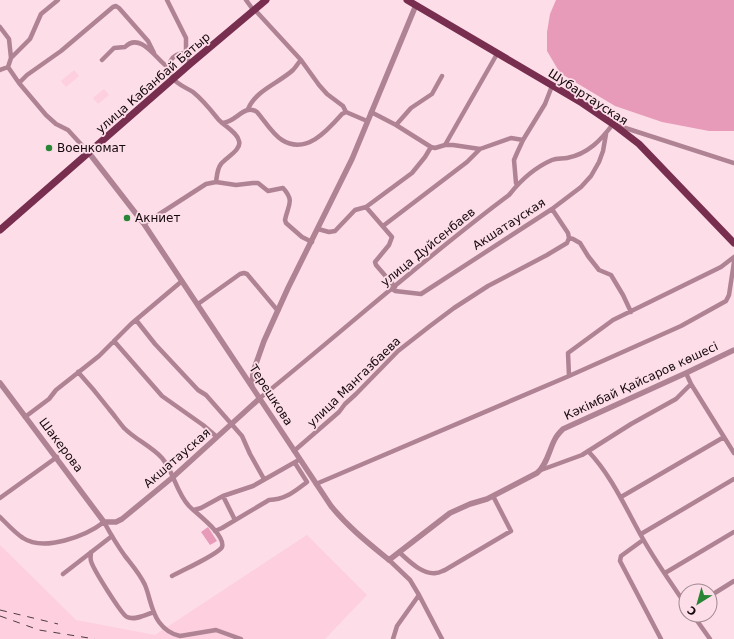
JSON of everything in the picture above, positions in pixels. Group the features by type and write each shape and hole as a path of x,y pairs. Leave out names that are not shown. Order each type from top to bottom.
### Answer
{"main road":[{"name":"улица Кабанбай Батыр","path":"0,230 190,64 266,0"},
{"name":"Шубартауская","path":"407,0 582,103 613,124 639,144 734,243"}],"street":[{"path":"11,58 30,39 41,14 58,0"},
{"path":"167,0 186,38 186,53 190,64"},
{"path":"246,0 301,60 327,94 343,106 346,112 367,121"},
{"path":"252,385 253,372 258,356 278,311 342,180 416,5"},
{"path":"19,83 116,6 148,41 162,64 169,68"},
{"path":"0,27 9,39 11,58 8,67"},
{"path":"102,60 114,48 122,48 136,42 142,44 154,53"},
{"path":"186,53 176,55 171,60 169,68 173,79 206,103 222,123 236,136 240,144 218,168 216,182"},
{"path":"445,145 497,54"},
{"path":"222,123 228,123 248,109 251,102 258,94 292,70 301,60"},
{"path":"8,67 19,83 46,115 56,124 68,130 77,138 89,153"},
{"path":"0,70 8,67"},
{"path":"396,125 411,108 432,94 442,76"},
{"path":"517,185 514,160 523,140 545,104 552,86"},
{"path":"248,109 253,109 257,112 280,139 295,145 303,145 323,134 342,114 346,112"},
{"path":"371,112 396,125 430,147 436,148 445,145 480,149"},
{"path":"613,124 734,163"},
{"name":"улица Дуйсенбаев","path":"260,398 394,288 425,260 510,195 517,185 550,161 557,158 566,158 584,153 593,147 606,134 613,124"},
{"name":"Акшатауская","path":"394,288 395,291 421,294 552,209 581,187 591,176 603,151 606,134"},
{"path":"383,226 467,162 480,149 511,138 523,140"},
{"path":"318,229 329,232 335,231 356,210 366,207 412,173 426,156 430,147"},
{"name":"Терешкова","path":"89,153 144,224 252,385 294,451 297,461 344,522 410,580 442,639"},
{"path":"144,224 206,184 216,182 236,185 253,182 258,183 268,191 283,188 290,197 291,202 285,220 286,223 302,237 312,242"},
{"path":"366,207 392,237 389,245 375,262 394,288"},
{"path":"552,209 568,233 569,238 580,243 599,270 611,275 631,312"},
{"name":"улица Мангазбаева","path":"294,451 339,412 345,404 398,351 436,321 488,286 547,256 567,243 569,238"},
{"path":"569,376 568,353 613,320 721,268 734,257"},
{"path":"316,484 569,376 681,326 726,301 729,295 734,262"},
{"path":"198,304 240,274 244,273 247,274 278,311"},
{"path":"25,417 49,399 56,390 98,356 114,341 118,335 182,281"},
{"path":"136,320 155,344 198,390 206,395 242,436 264,480"},
{"path":"114,341 162,396 217,437"},
{"name":"Кәкімбай Қайсаров көшесі","path":"541,470 555,438 563,429 734,350"},
{"path":"78,372 123,427 162,458 169,469 176,486 188,505 215,530 222,540 220,550 172,576"},
{"path":"686,373 691,384 734,453"},
{"name":"Шакерова","path":"0,383 57,457 104,522"},
{"path":"389,560 450,513 493,496 538,473 541,470 582,455 631,424 676,399 691,384"},
{"path":"0,394 5,390"},
{"name":"Акшатауская","path":"104,522 116,522 122,520 173,477 260,398"},
{"path":"621,497 724,437"},
{"path":"588,451 621,497 643,540 678,593"},
{"path":"0,498 57,457"},
{"path":"194,510 223,496 253,486 297,461 307,482 287,496 278,500 269,500 215,530"},
{"path":"640,534 734,479"},
{"path":"223,496 235,520"},
{"path":"399,552 419,569 436,573 445,570 511,531 493,496"},
{"path":"0,518 24,539 35,543 44,544 53,543 79,535 96,528 104,522 145,585 154,612 159,622 166,629 180,636 216,630 241,639"},
{"path":"665,573 734,532"},
{"path":"63,574 112,536"},
{"path":"643,540 621,556 620,561 661,639"},
{"path":"91,552 90,559 100,581 126,617 136,618 154,612"},
{"path":"718,591 734,581"},
{"path":"393,639 397,626 419,595"},
{"path":"699,623 710,639"}],"shaded area":[{"path":"556,0 734,0 734,131 709,131 662,122 615,106 560,73 547,51 547,32 550,14"},
{"path":"74,70 79,76 66,87 61,81"},
{"path":"104,89 109,95 98,104 93,98"},
{"path":"208,527 217,541 210,545 201,532"},
{"path":"307,535 367,595 325,639 0,639 0,545 76,620 155,635"}],"railway":[{"path":"0,610 58,624"},
{"path":"0,616 39,630 95,639"}],"place":[{"name":"Военкомат","path":"49,148"},
{"name":"Акниет","path":"127,218"}]}
